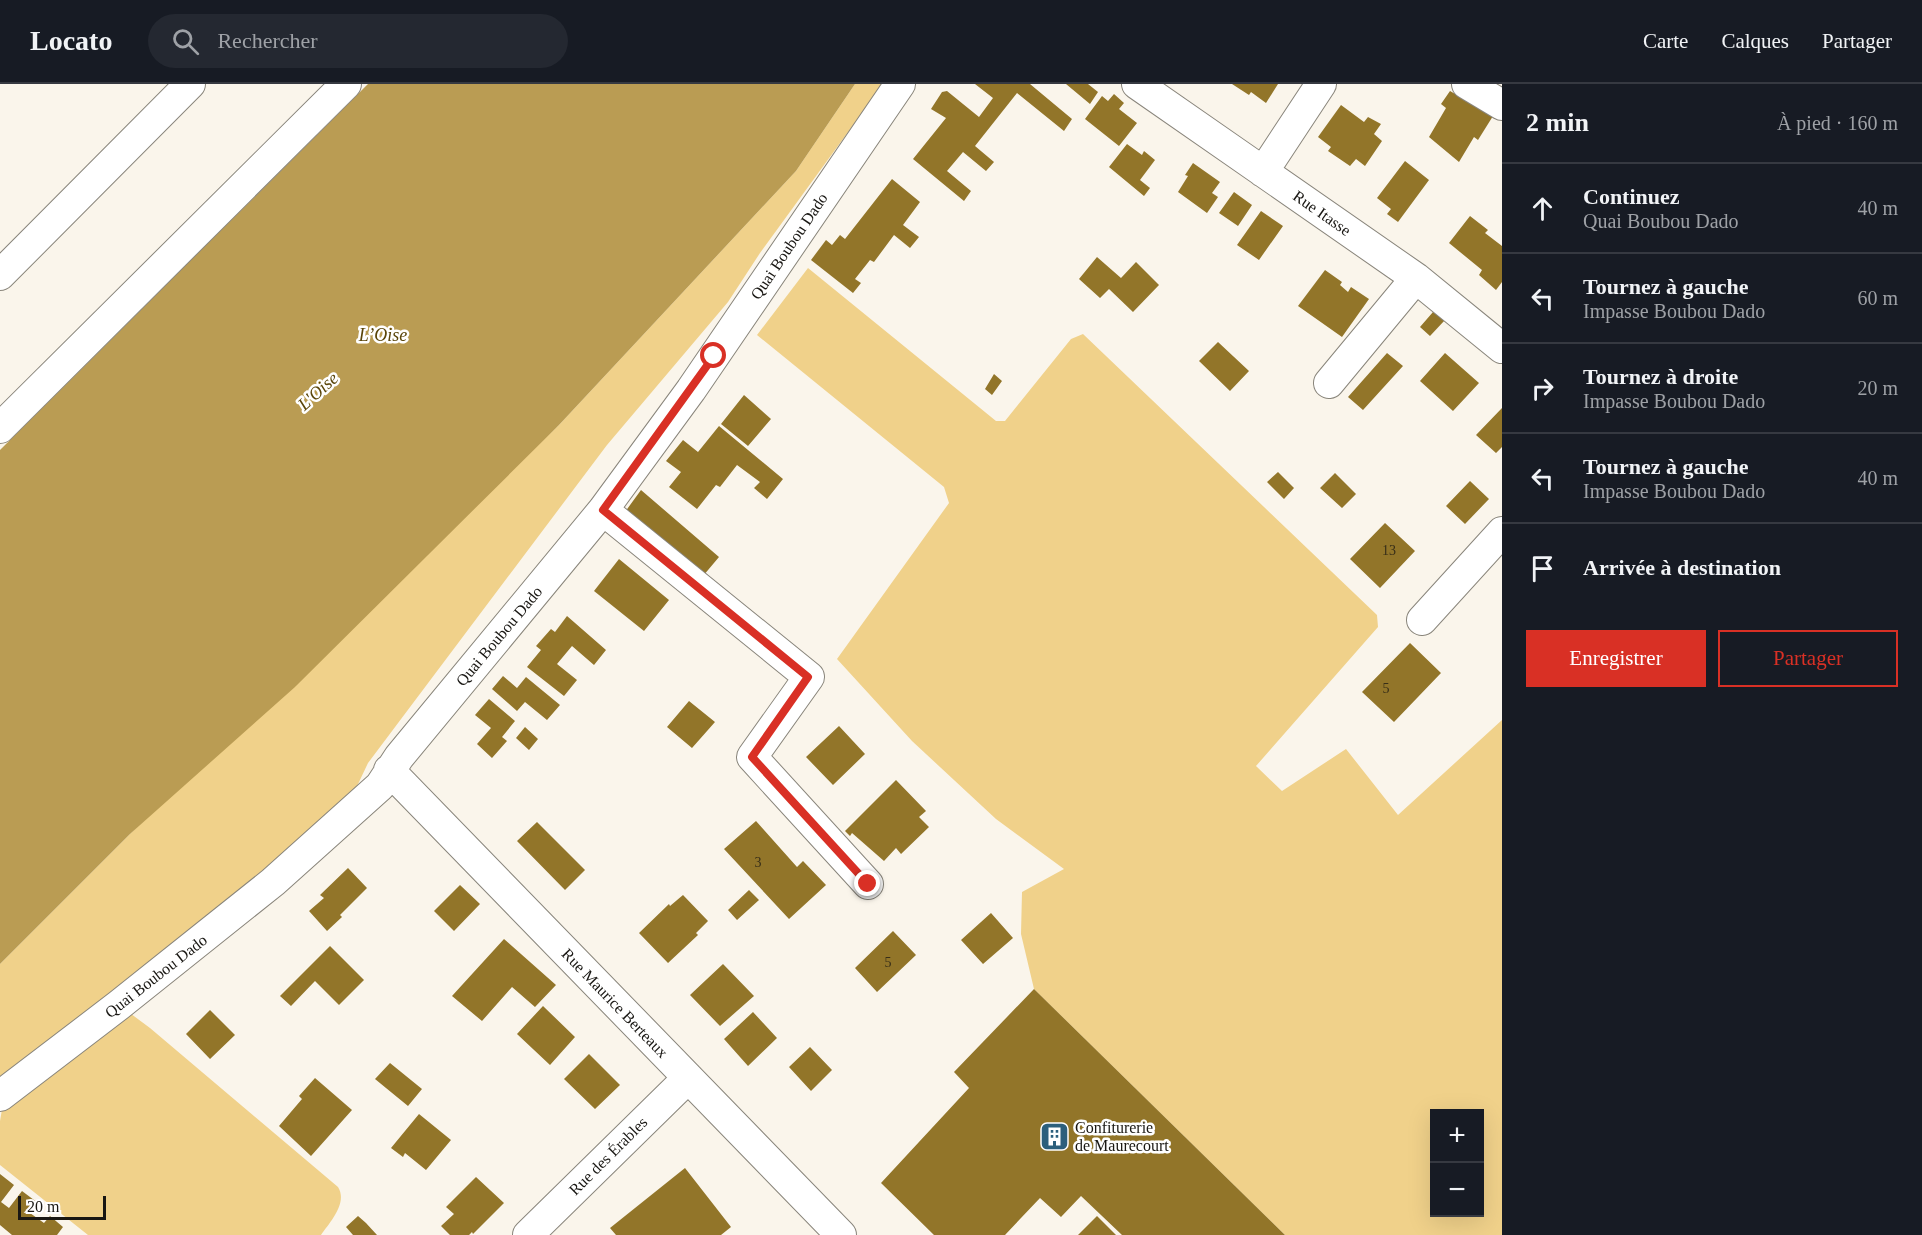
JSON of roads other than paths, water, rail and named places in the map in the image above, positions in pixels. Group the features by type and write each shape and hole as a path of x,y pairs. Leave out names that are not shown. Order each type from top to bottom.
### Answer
{"street":[{"path":"0,275 190,84"},
{"path":"0,428 346,84"},
{"name":"Quai Boubou Dado","path":"0,1096 273,882 380,786 389,770 603,510 691,390 900,84"},
{"name":"Rue Itasse","path":"1137,84 1416,278 1502,348"},
{"path":"1263,172 1321,84"},
{"path":"1467,84 1502,105"},
{"path":"1329,383 1416,278"},
{"path":"603,510 808,677 752,757 868,884"},
{"path":"1422,620 1502,532"},
{"name":"Rue Maurice Berteaux","path":"389,770 841,1235"},
{"name":"Rue des Érables","path":"528,1235 688,1078"}],"water":[{"name":"L’Oise","path":"368,84 855,84 796,171 559,425 295,687 130,834 0,964 0,450"}],"place":[{"name":"Confiturerie de Maurecourt","path":"1054,1136"}],"water label":[{"name":"L'Oise","path":"318,391"}]}
